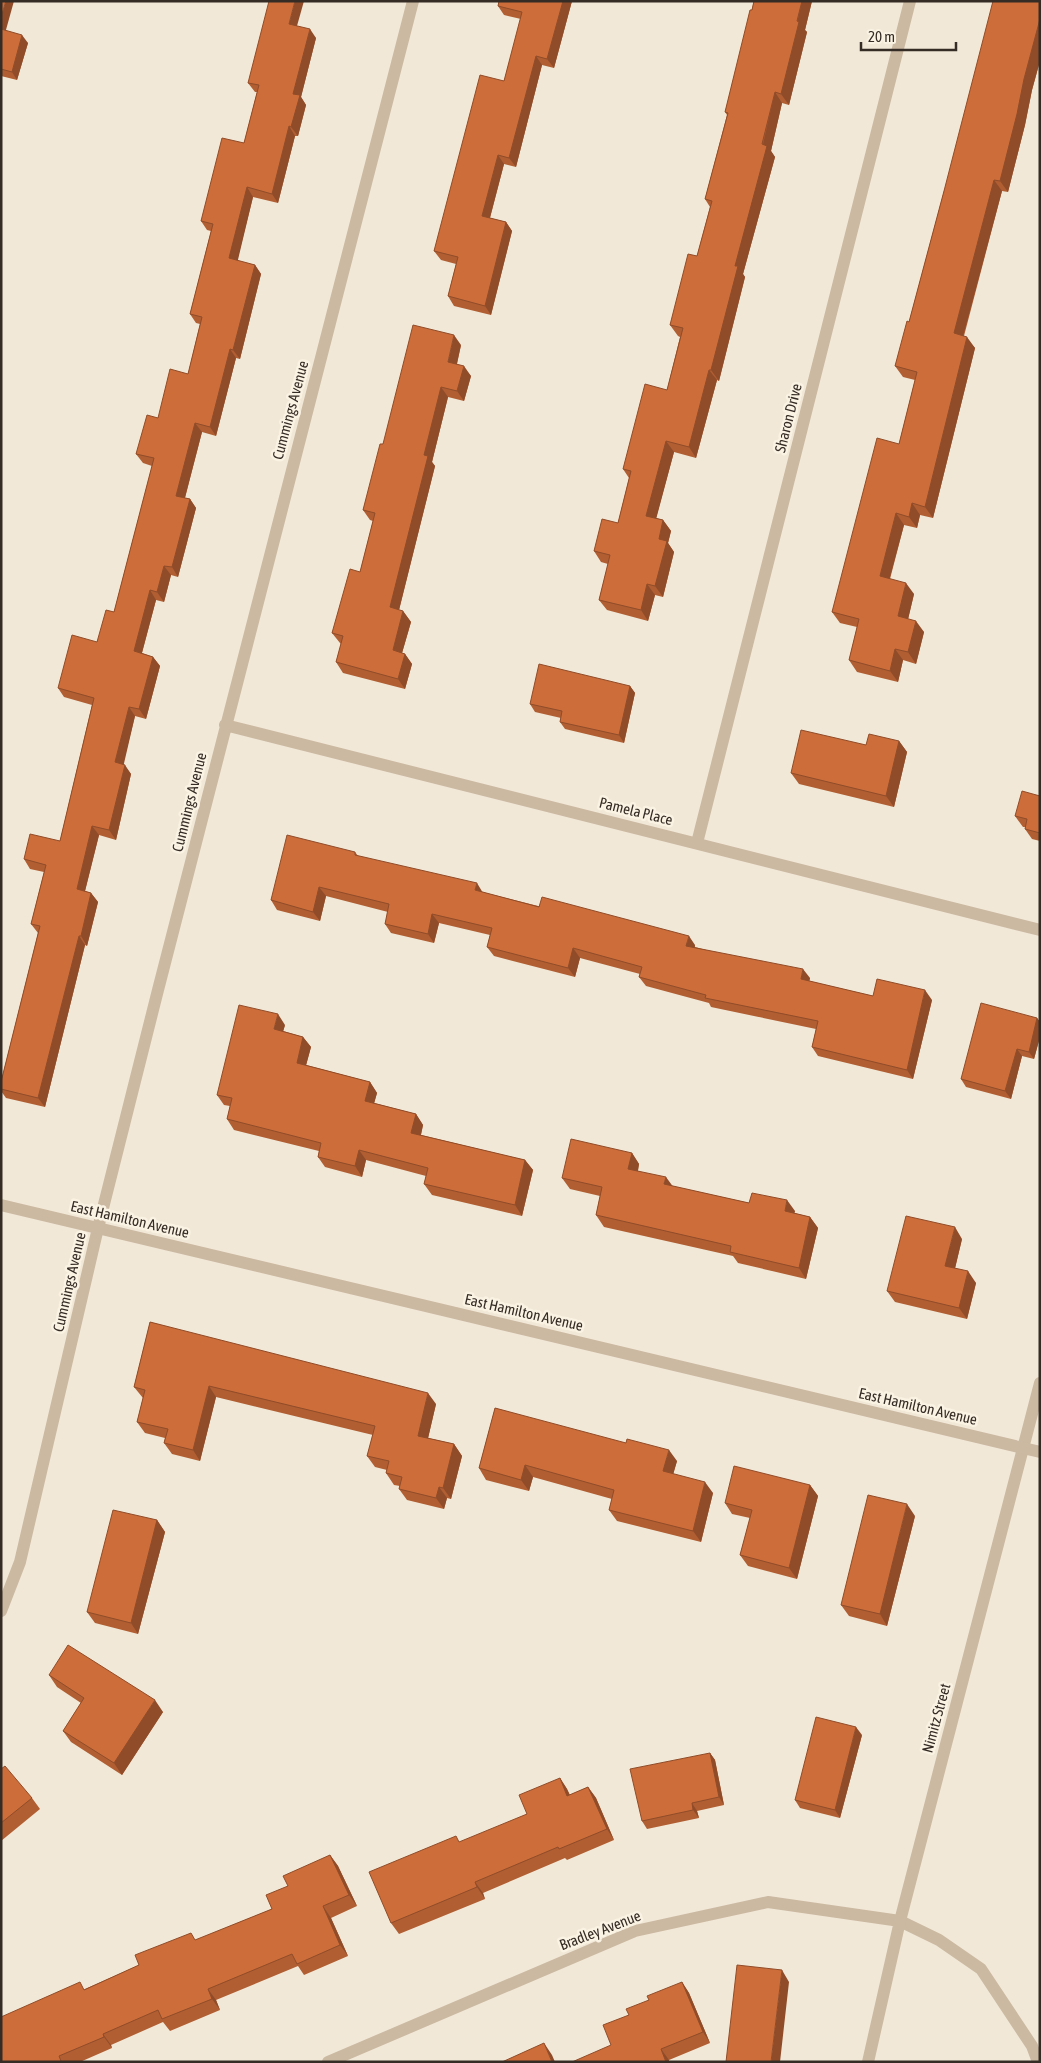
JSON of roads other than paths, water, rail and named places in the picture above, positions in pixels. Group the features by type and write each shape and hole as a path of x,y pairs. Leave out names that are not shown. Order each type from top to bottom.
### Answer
{"street":[{"name":"Cummings Avenue","path":"1,1611 20,1562 98,1228 225,725 413,1"},
{"name":"Sharon Drive","path":"697,843 910,1"},
{"name":"Pamela Place","path":"225,725 1040,930"},
{"name":"East Hamilton Avenue","path":"1,1205 1040,1452"},
{"name":"Nimitz Street","path":"868,2062 900,1921 1040,1383"},
{"name":"Bradley Avenue","path":"328,2062 636,1931 768,1902 900,1921 939,1940 981,1969 1032,2046 1038,2062"}]}
